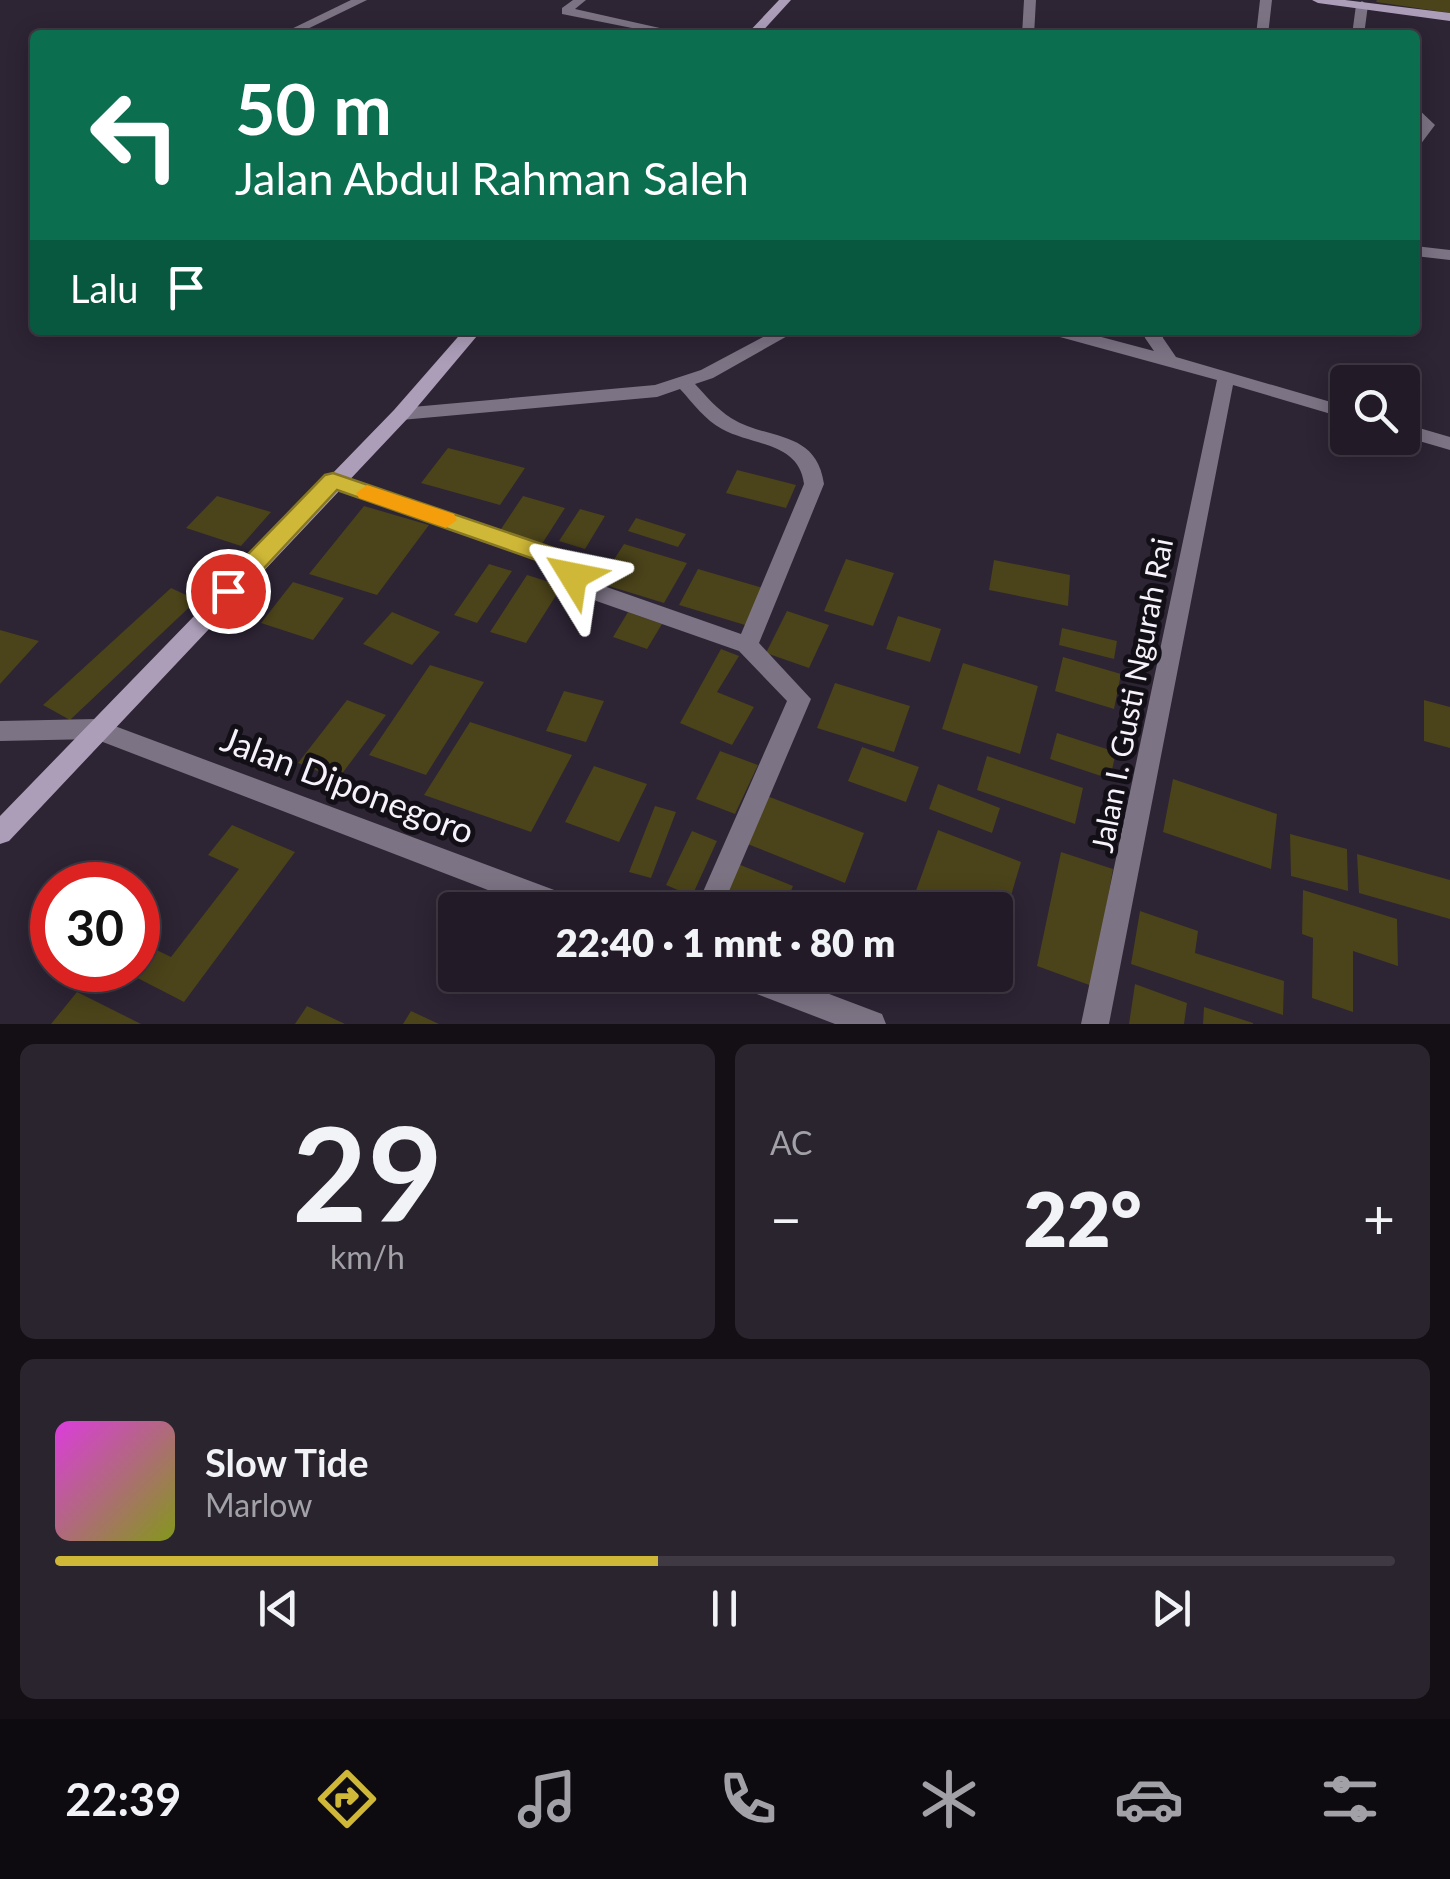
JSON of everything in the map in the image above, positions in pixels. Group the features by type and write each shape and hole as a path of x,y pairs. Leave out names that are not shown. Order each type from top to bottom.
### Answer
{"main road":[{"path":"757,30 785,0"},
{"path":"1318,0 1450,17"},
{"path":"0,832 400,414 470,335"}],"street":[{"path":"297,30 360,0"},
{"path":"580,0 566,12 659,30"},
{"path":"1028,30 1030,0"},
{"path":"1263,30 1266,0"},
{"path":"1358,3 1358,30"},
{"path":"1420,116 1428,125 1420,135"},
{"path":"1420,251 1450,256"},
{"path":"400,414 657,391 684,383 779,335"},
{"path":"1074,335 1330,408"},
{"path":"1156,335 1170,361"},
{"name":"Jalan I. Gusti Ngurah Rai","path":"1094,1024 1226,378"},
{"path":"684,383 726,425 803,454 814,471 814,484 747,645"},
{"path":"1420,435 1450,444"},
{"path":"333,481 557,558 566,562 578,582 594,590 747,645 799,698 716,892"},
{"path":"0,731 96,729"},
{"name":"Jalan Diponegoro","path":"96,729 525,892"},
{"path":"788,992 872,1024"}],"building":[{"path":"1450,0 1450,13 1376,2"},
{"path":"448,448 525,468 500,505 421,483"},
{"path":"737,470 796,485 786,508 726,493"},
{"path":"217,496 271,512 241,546 186,528"},
{"path":"523,496 565,508 540,547 497,535"},
{"path":"364,506 429,525 377,595 309,574"},
{"path":"580,509 605,516 585,549 559,541"},
{"path":"636,518 686,534 678,547 628,531"},
{"path":"624,544 687,563 664,603 599,583"},
{"path":"846,559 894,573 873,626 824,611"},
{"path":"994,560 1070,575 1068,606 989,590"},
{"path":"489,564 512,571 477,623 454,615"},
{"path":"698,569 763,588 745,625 679,605"},
{"path":"527,575 562,586 526,643 490,632"},
{"path":"293,582 344,598 313,640 261,623"},
{"path":"171,588 197,600 70,720 43,705"},
{"path":"787,611 829,625 809,668 766,653"},
{"path":"392,612 440,632 412,665 363,644"},
{"path":"628,612 662,624 647,649 613,637"},
{"path":"898,616 941,629 930,662 886,649"},
{"path":"1062,628 1117,641 1114,659 1059,645"},
{"path":"0,630 39,641 0,684"},
{"path":"721,649 739,656 717,692 754,707 732,745 680,723"},
{"path":"1063,657 1121,674 1114,709 1055,691"},
{"path":"963,663 1038,686 1020,754 942,729"},
{"path":"430,665 484,682 426,775 369,755"},
{"path":"835,683 910,706 894,752 817,728"},
{"path":"564,691 604,701 586,742 546,731"},
{"path":"347,700 386,715 338,779 298,763"},
{"path":"1424,700 1450,707 1450,748 1424,741"},
{"path":"470,722 572,755 531,832 424,795"},
{"path":"1057,733 1116,752 1110,779 1050,759"},
{"path":"862,747 919,767 906,802 848,781"},
{"path":"720,751 758,765 735,814 696,799"},
{"path":"987,756 1083,788 1075,824 977,790"},
{"path":"594,766 647,784 619,842 565,822"},
{"path":"1173,779 1277,814 1271,869 1163,832"},
{"path":"938,784 1000,808 992,833 929,809"},
{"path":"767,796 864,833 845,883 745,843"},
{"path":"655,806 676,812 651,878 629,872"},
{"path":"232,825 295,852 184,1002 160,990 160,952 171,957 239,869 208,855"},
{"path":"938,830 1021,862 1012,892 916,892"},
{"path":"692,831 717,841 694,892 666,885"},
{"path":"1290,834 1347,849 1348,891 1291,876"},
{"path":"1061,852 1113,869 1092,986 1037,966"},
{"path":"1357,854 1450,880 1450,919 1359,893"},
{"path":"733,862 793,886 790,892 720,892"},
{"path":"1303,890 1397,919 1398,966 1353,951 1353,1012 1312,998 1313,938 1302,934"},
{"path":"1140,911 1198,931 1195,953 1284,981 1283,1015 1131,964"},
{"path":"1135,984 1187,1003 1184,1024 1129,1024"},
{"path":"77,992 141,1024 51,1024"},
{"path":"307,1006 345,1024 295,1024"},
{"path":"1204,1007 1253,1023 1253,1024 1203,1024"},
{"path":"411,1011 439,1024 403,1024"}],"slow traffic":[{"path":"367,493 446,520"}],"route":[{"path":"228,591 333,481 557,558 566,562 573,576"}]}
